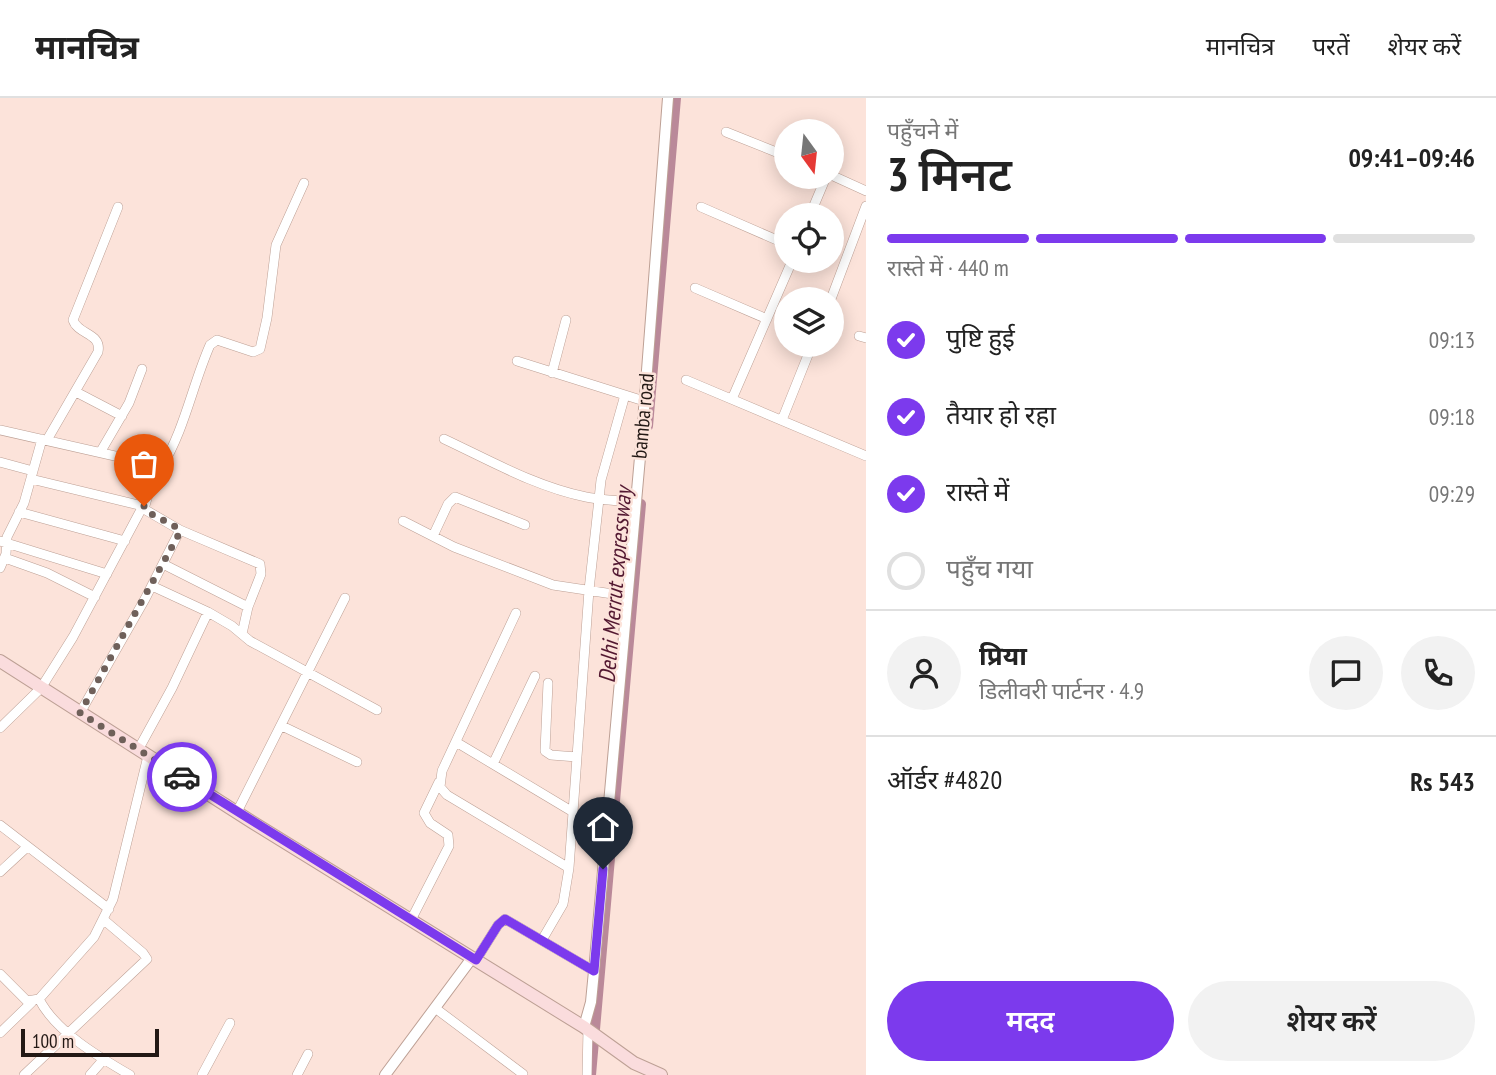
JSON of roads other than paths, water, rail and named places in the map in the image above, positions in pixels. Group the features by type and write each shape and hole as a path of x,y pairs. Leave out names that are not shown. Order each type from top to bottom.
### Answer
{"main road":[{"path":"0,661 237,812 588,1029 634,1063 661,1075"},
{"path":"634,1063 645,1075"}],"street":[{"name":"bamba road","path":"588,1029 668,98"},
{"path":"726,132 774,151"},
{"path":"844,181 866,191"},
{"path":"0,727 41,688 95,597 174,447 210,345 217,340 253,352 260,349 267,318 276,244 304,183"},
{"path":"836,287 866,206"},
{"path":"0,568 5,558 3,542 19,512 45,439 94,362 100,345 96,338 78,329 73,320 117,207"},
{"path":"701,207 774,239"},
{"path":"732,399 787,273"},
{"path":"695,288 767,319"},
{"path":"552,373 566,320"},
{"path":"782,420 808,357"},
{"path":"517,361 644,401"},
{"path":"101,451 122,416 142,369"},
{"path":"686,380 866,456"},
{"path":"76,392 122,416"},
{"path":"542,940 559,913 569,868 589,590 599,499 603,472 625,395"},
{"path":"0,429 156,464 161,468"},
{"path":"444,439 529,478 568,492 599,499 635,502"},
{"path":"0,461 32,475 144,506 146,511 180,530 260,564 261,574 248,607 242,634"},
{"path":"433,536 448,504 455,497 525,525"},
{"path":"19,512 125,541"},
{"path":"403,521 553,585 626,596"},
{"path":"80,713 152,586 180,530"},
{"path":"3,542 107,574"},
{"path":"5,558 47,573 95,597"},
{"path":"163,564 248,607"},
{"path":"152,586 208,612 308,673 377,710"},
{"path":"237,812 345,598"},
{"path":"0,1033 94,937 104,920 143,753 208,612"},
{"path":"411,920 449,846 448,835 430,823 424,813 516,613"},
{"path":"493,764 535,676"},
{"path":"548,682 545,751 551,755 578,757"},
{"path":"282,726 357,762"},
{"path":"456,742 573,812"},
{"path":"439,781 443,792 569,868"},
{"path":"0,825 108,909"},
{"path":"0,872 27,847"},
{"path":"385,1075 505,919 594,971"},
{"path":"24,1075 147,958 104,920"},
{"path":"0,974 23,999 35,1000 84,1047 130,1075"},
{"path":"435,1008 523,1074"},
{"path":"202,1075 230,1023"},
{"path":"587,1075 588,1029"},
{"path":"297,1075 308,1054"},
{"path":"90,1075 104,1059"}],"waterway":[{"name":"Delhi Merrut expressway","path":"648,426 676,98"},
{"name":"Delhi Merrut expressway","path":"591,1075 641,504"}]}
